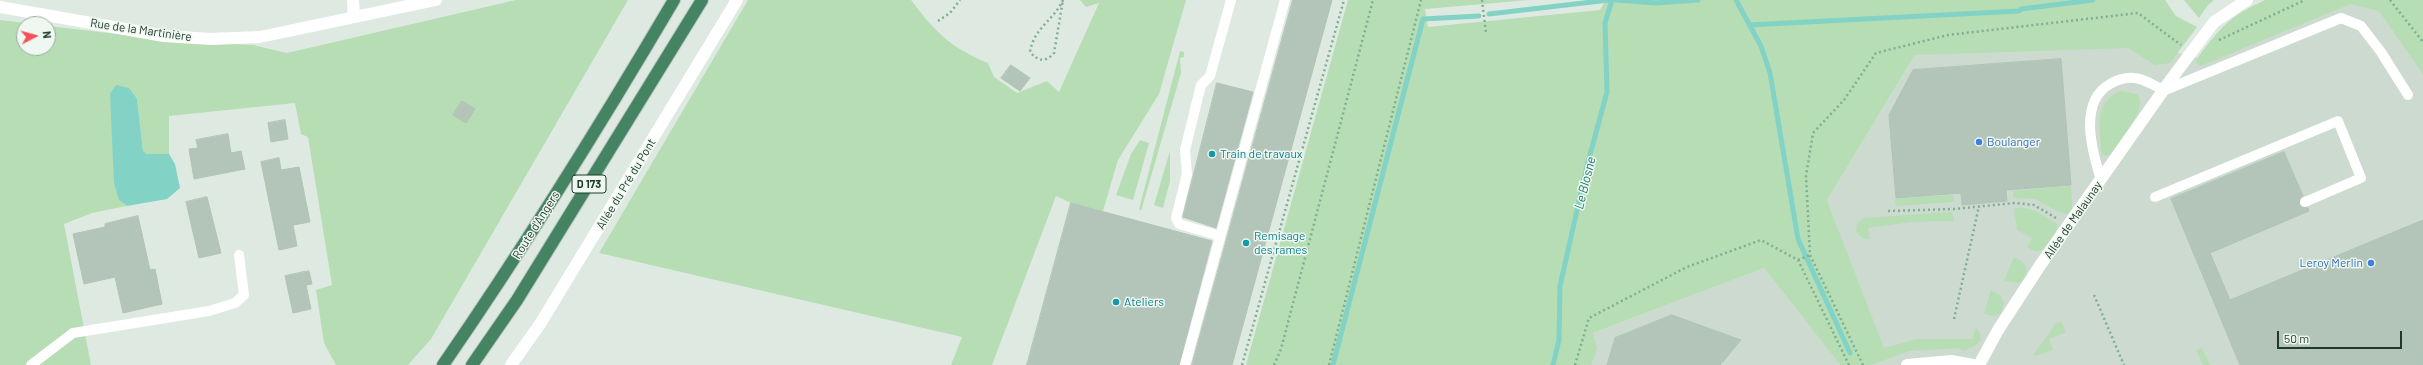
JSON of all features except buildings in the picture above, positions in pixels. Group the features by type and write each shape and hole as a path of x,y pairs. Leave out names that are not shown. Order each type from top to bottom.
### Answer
{"highway":[{"name":"Route d'Angers","path":"443,365 496,288 612,105 674,0"},
{"name":"Route d'Angers","path":"472,365 517,300 702,0"}],"street":[{"path":"353,0 354,18"},
{"name":"Rue de la Martinière","path":"0,7 164,36 211,39 260,37 436,0"},
{"name":"Allée du Pré du Pont","path":"511,365 540,324 737,0"},
{"name":"Allée de Malaunay","path":"1979,365 1998,330 2069,225 2172,78 2214,22 2247,0"},
{"path":"1908,365 1951,361 1973,365"}],"lane":[{"path":"1220,236 1179,224 1176,218 1187,174 1185,150 1201,86 1210,76 1231,0"},
{"path":"1185,365 1285,0"},
{"path":"2101,180 2094,157 2090,114 2094,99 2103,88 2118,79 2134,78 2165,90 2341,18 2361,26 2382,52 2408,95"},
{"path":"2155,197 2338,121 2361,178 2305,202"},
{"path":"32,365 73,333 209,310 235,304 244,295 239,255"}],"path":[{"path":"938,21 950,13 960,0"},
{"path":"1063,0 1054,53 1049,58 1042,60 1035,59 1030,52 1034,35 1060,8 1063,0"},
{"path":"1242,365 1344,0"},
{"path":"1274,365 1281,349 1373,0"},
{"path":"1329,365 1420,0"},
{"path":"1482,0 1486,33"},
{"path":"1863,365 1810,255 1806,176 1813,133 1844,100 1876,53 1948,35 2138,13 2193,50 2228,37 2304,0"},
{"path":"2390,0 2423,42"},
{"path":"1888,211 2014,203 2034,205 2069,225"},
{"path":"1954,319 1979,206"},
{"path":"1575,365 1589,318 1687,267 1761,240 1798,260 1849,365"},
{"path":"1798,260 1810,255"},
{"path":"2094,295 2124,365"}],"shaded area":[{"path":"2335,0 2402,0 2423,35 2423,365 1871,365 1887,357 1827,200 1915,55 2130,39 2203,60"},
{"path":"1764,268 1840,365 1582,365 1593,333"}],"green space":[{"path":"516,0 628,0 431,339 408,365 336,365 324,343 316,290 332,285 308,137 301,134 295,103 169,116 169,154 147,154 143,151 137,99 119,200 127,206 92,213 64,224 91,365 0,365 0,20 16,22 16,56 56,56 56,27 178,41 253,45 287,53"},
{"path":"748,0 911,0 936,30 945,38 964,51 988,63 994,77 1017,93 1047,81 1059,92 1099,3 1086,7 1080,0 1186,0 1159,94 1118,160 1103,211 1071,203 1056,196 992,365 951,365 962,337 599,253"},
{"path":"1348,0 1529,0 1425,9 1428,27 1600,10 1606,0 2165,0 2176,16 2197,27 2170,63 2155,65 2128,48 1915,55 1827,200 1884,348 1917,339 1972,339 1976,328 1980,333 1981,340 1973,347 1963,351 1959,348 1909,351 1871,365 1840,365 1764,268 1593,333 1597,349 1591,365 1246,365"},
{"path":"2184,0 2214,0 2208,5 2199,18"},
{"path":"2265,0 2423,0 2423,74 2379,11 2350,4 2200,66 2195,61 2225,25 2241,12"},
{"path":"1180,51 1184,52 1184,57 1180,58 1181,73 1141,211 1139,209"},
{"path":"2120,91 2137,94 2140,100 2139,108 2126,134 2110,155 2104,156 2102,154 2100,118 2106,102 2111,96"},
{"path":"1140,140 1149,143 1133,200 1116,195 1131,154"},
{"path":"1170,151 1170,181 1163,208 1154,205"},
{"path":"2071,186 2072,209 2067,214 2061,213 2035,199 2013,198 2013,191"},
{"path":"1953,195 1954,202 1896,206 1895,199"},
{"path":"2021,207 2036,211 2057,224 2056,232 2051,241 2040,250 2035,251 2027,247 2032,238 2017,230 2014,209"},
{"path":"1951,212 1955,221 1911,222 1868,228 1870,239 1864,239 1856,232 1857,223 1864,218"},
{"path":"2014,257 2024,263 2026,270 2025,278 2017,283 2004,281"},
{"path":"1991,290 2000,295 2004,302 2001,313 1993,316 1984,314"},
{"path":"2061,322 2066,332 2049,339 2053,350 2035,356 2034,354 2056,323"},
{"path":"2202,348 2210,365 2203,365 2196,350"}],"water":[{"path":"116,85 129,88 137,99 143,151 147,154 169,154 175,164 180,188 167,199 127,206 119,200 114,183 110,94"}],"waterway":[{"path":"1489,14 1609,0"},
{"name":"Le Blosne","path":"1553,365 1559,340 1560,286 1587,166 1607,92 1605,23 1612,0"},
{"name":"Le Blosne","path":"1616,0 1656,3 1698,0"},
{"path":"1736,0 1761,46 1770,73 1798,239 1850,353"},
{"path":"1749,25 2019,11 2021,9 2093,0"},
{"path":"1333,365 1423,19 1479,16"}],"place":[{"name":"Boulanger","path":"1979,142"},
{"name":"Train de travaux","path":"1212,154"},
{"name":"Remisage des rames","path":"1246,243"},
{"name":"Leroy Merlin","path":"2371,263"},
{"name":"Ateliers","path":"1116,302"}]}
